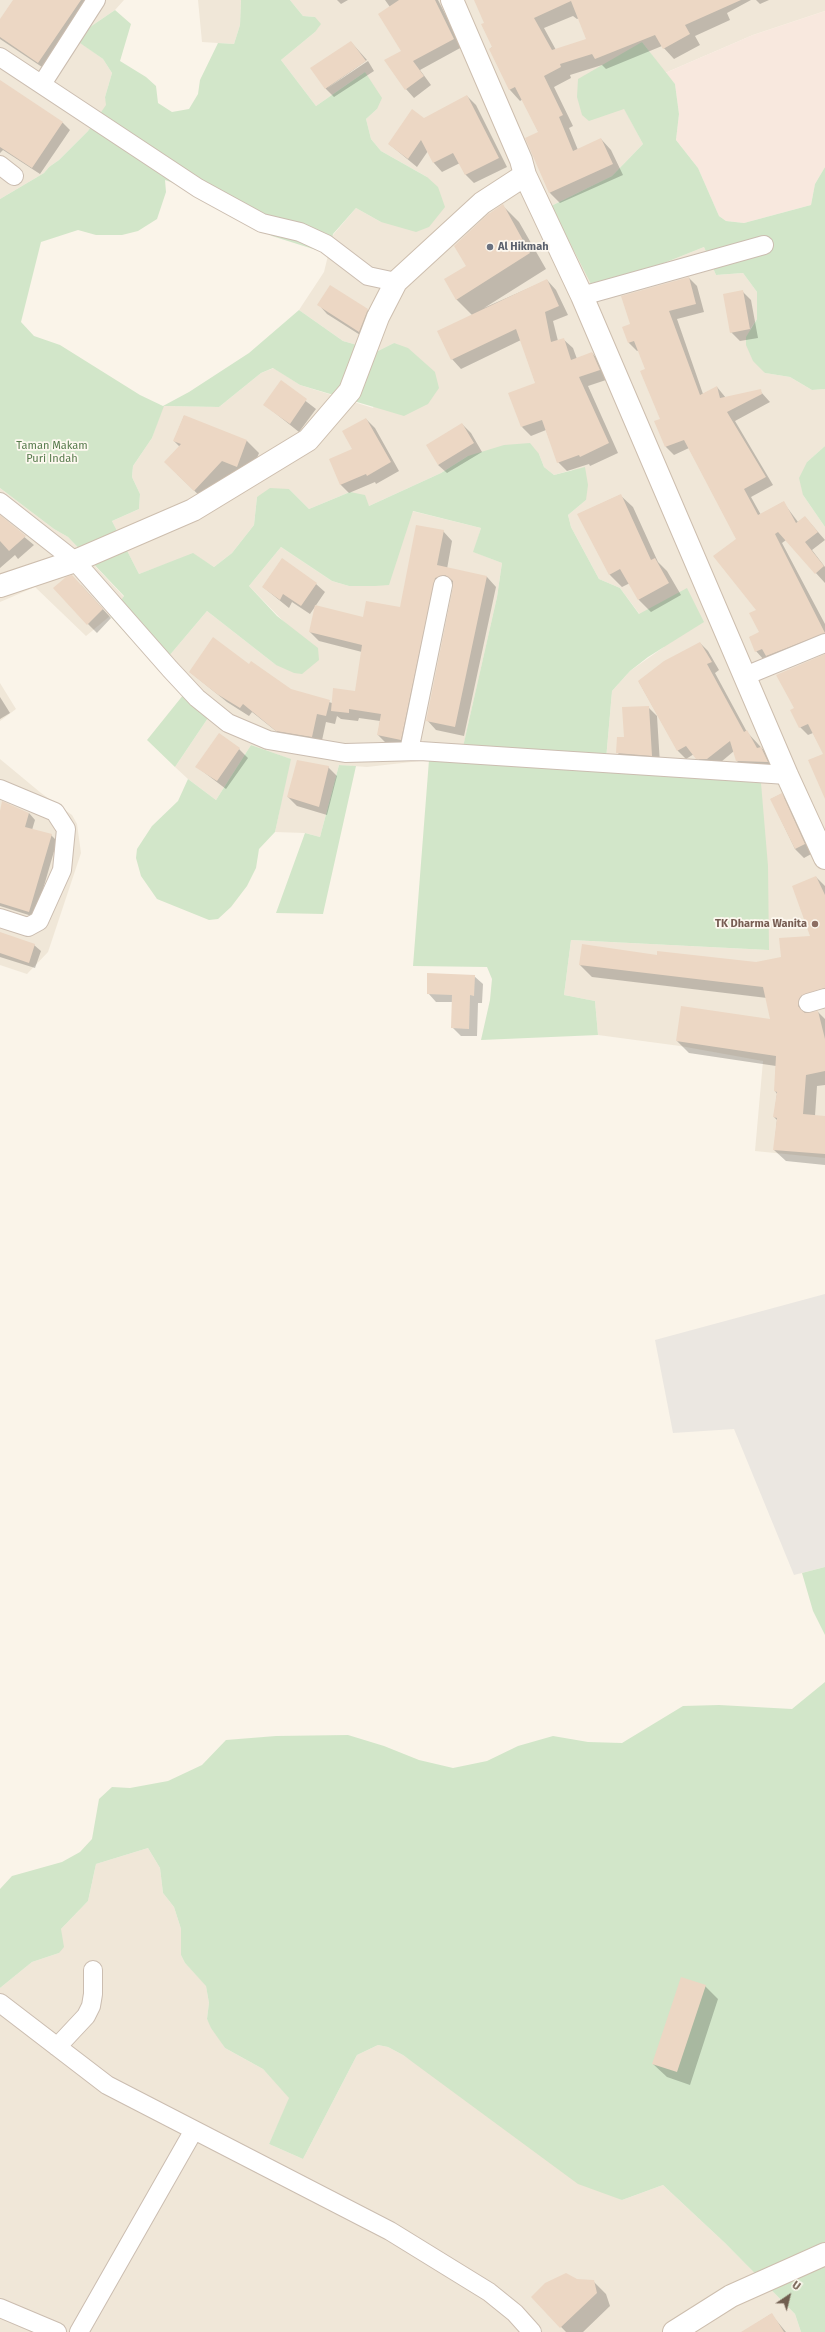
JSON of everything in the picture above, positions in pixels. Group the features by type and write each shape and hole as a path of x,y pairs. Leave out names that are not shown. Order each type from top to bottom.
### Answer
{"street":[{"path":"42,84 96,0"},
{"path":"452,0 521,160 525,175 582,296 787,775 820,837 825,858"},
{"path":"0,57 198,188 262,223 300,232 326,244 368,276 396,282"},
{"path":"0,586 75,561 192,510 308,440 350,391 378,317 396,282 482,203 525,175"},
{"path":"582,296 764,245"},
{"path":"0,502 75,561 186,688 228,723 268,740 345,753 409,751 787,775"},
{"path":"409,751 443,585"},
{"path":"745,676 825,642"},
{"path":"0,789 55,812 66,829 62,870 39,921 28,927 0,918"},
{"path":"57,2047 86,2016 91,2006 93,1994 93,1970"},
{"path":"0,2003 107,2085 390,2231 489,2292 515,2313 532,2332"},
{"path":"79,2332 194,2130"},
{"path":"674,2332 730,2296 825,2254"},
{"path":"0,2308 57,2332"}],"shaded area":[{"path":"0,0 124,0 115,10 90,27 81,43 103,59 112,73 105,97 107,105 88,131 59,160 49,167 44,173 0,199"},
{"path":"198,0 241,0 240,25 234,44 202,42"},
{"path":"290,0 825,0 825,11 753,35 665,73 642,42 589,120 624,108 643,144 612,176 551,206 619,281 704,247 716,275 743,273 757,292 757,319 750,329 765,373 790,377 812,390 825,389 825,446 807,462 803,495 825,527 825,1158 755,1151 763,1061 680,1046 598,1035 595,1001 564,995 571,940 769,950 605,771 612,691 630,671 664,647 620,588 599,579 571,527 568,515 586,500 572,470 554,475 544,467 539,454 468,456 441,473 369,506 350,492 309,509 289,489 257,497 254,525 232,553 214,567 193,554 139,574 112,521 139,509 140,494 132,477 133,466 152,438 163,406 219,407 261,373 274,368 300,385 373,408 394,343 378,351 343,341 299,310 324,272 333,235 356,208 381,222 427,177 381,151 371,139 366,119 377,109 365,72 316,106 281,60 315,32 315,17 303,16"},
{"path":"825,11 825,167 815,184 811,205 744,223 726,221 719,216 698,168 676,140 679,114 675,84 665,73 753,35"},
{"path":"0,488 54,529 68,537 124,597 110,616 86,636 35,587 0,602"},
{"path":"412,511 481,528 474,552 502,563 497,597 460,761 429,760 367,767 339,765 320,837 305,833 275,832 290,759 251,745 216,800 188,779 175,767 208,718 158,669 207,611 276,665 290,628 249,586 281,547 332,581 349,586"},
{"path":"0,683 16,709 0,721"},
{"path":"0,759 41,793 72,815 77,824 81,853 48,952 27,974 0,965"},
{"path":"825,1294 825,1567 794,1575 734,1429 673,1433 655,1340"},
{"path":"148,1848 160,1868 163,1893 174,1907 181,1929 181,1955 185,1963 206,1985 209,2003 207,2019 225,2048 263,2069 290,2098 269,2144 303,2159 357,2055 378,2045 388,2047 403,2055 622,2200 663,2185 725,2243 795,2314 801,2332 0,2332 0,1988 32,1962 59,1953 61,1929 88,1901 96,1864"}],"green space":[{"name":"Taman Makam Puri Indah","path":"241,0 290,0 303,16 315,17 321,24 315,32 281,60 316,106 365,72 382,98 377,109 366,119 371,139 381,151 427,177 438,187 445,207 429,227 416,232 381,222 356,208 333,234 329,254 272,236 191,189 165,180 166,192 157,219 138,231 122,235 96,235 78,230 41,242 21,322 34,336 60,345 140,395 163,406 189,392 249,353 299,310 343,341 378,351 394,343 408,348 435,372 439,388 428,404 404,416 300,385 273,368 261,373 219,407 164,406 152,438 133,466 132,477 140,494 139,509 112,521 139,574 193,553 214,567 232,553 254,525 257,497 270,488 289,489 309,509 350,492 365,495 369,506 441,473 468,456 504,445 530,443 539,454 544,467 554,475 585,467 588,485 586,500 568,515 571,527 599,579 620,588 639,614 687,588 704,622 648,657 630,671 612,691 605,771 761,783 768,866 769,950 571,940 564,995 595,1001 598,1035 481,1040 490,1000 492,979 487,967 413,966 429,760 460,760 497,597 502,563 473,552 481,528 413,511 389,585 349,586 332,581 281,547 249,586 277,616 318,648 319,660 302,674 294,673 276,665 207,611 158,669 110,616 124,596 68,537 54,529 0,488 0,199 44,173 49,167 59,160 88,131 106,105 105,97 112,73 103,59 80,43 90,27 115,10 131,24 120,61 146,77 156,86 158,103 172,112 189,109 198,94 200,80 218,43 234,44 240,25"},
{"path":"642,42 675,84 679,114 676,140 698,168 719,216 726,221 744,223 811,205 815,184 825,167 825,389 812,390 790,377 765,373 753,361 746,345 746,337 757,319 757,292 743,273 716,275 704,247 619,281 591,284 551,206 612,176 643,144 624,109 589,121 582,115 577,97 578,79"},
{"path":"825,446 825,527 803,495 799,478 807,462"},
{"path":"184,694 208,718 175,767 147,740"},
{"path":"251,745 291,759 275,832 259,849 256,868 247,886 231,907 218,919 209,920 157,899 141,876 136,858 137,849 152,826 178,801 188,779 216,800"},
{"path":"339,765 356,766 323,914 276,913 305,833 320,837"},
{"path":"825,1567 825,1635 813,1611 802,1573"},
{"path":"825,1682 825,2332 801,2332 795,2314 725,2243 663,2185 622,2200 578,2184 403,2055 388,2047 378,2045 357,2055 303,2159 269,2144 289,2098 263,2069 225,2048 211,2028 207,2019 209,2003 206,1986 185,1963 181,1955 181,1929 174,1907 163,1893 160,1868 148,1848 96,1864 88,1901 61,1929 64,1947 59,1953 32,1962 0,1988 0,1889 12,1876 62,1862 80,1852 92,1839 99,1799 112,1787 130,1788 168,1781 202,1765 226,1740 276,1736 348,1735 384,1746 419,1760 453,1768 487,1761 518,1746 553,1736 588,1742 622,1743 683,1706 719,1705 792,1709"}],"building":[{"path":"13,0 81,0 38,63 0,37 0,19"},
{"path":"399,0 435,0 454,39 413,61 424,76 405,90 384,60 401,51 378,14"},
{"path":"474,0 741,0 685,25 690,34 663,49 655,35 595,59 592,54 560,64 561,67 544,76 563,115 559,117 573,151 601,138 613,164 549,193 525,138 538,132 515,87 509,90 489,49 492,47 481,24 484,23","holes":["571,1 586,39 552,50 534,18"]},
{"path":"351,41 366,61 325,89 310,68"},
{"path":"0,80 63,122 32,168 0,147"},
{"path":"467,95 499,158 465,175 453,153 433,163 421,140 408,159 388,144 412,109 424,118"},
{"name":"Al Hikmah","path":"503,204 530,253 456,300 444,279 466,266 454,246 487,215"},
{"path":"689,277 696,304 669,311 700,395 717,386 720,398 761,389 762,394 727,412 766,477 744,489 758,515 784,501 796,523 805,516 818,532 805,542 824,566 815,574 778,532 775,534 825,633 766,656 762,649 755,652 749,637 759,632 749,613 756,610 713,556 736,539 684,440 665,447 654,421 660,419 640,371 645,369 634,341 628,343 622,327 630,324 621,296"},
{"path":"547,279 559,306 545,312 551,342 564,338 571,360 592,352 600,370 579,377 609,443 580,457 579,455 557,463 542,420 521,427 508,393 535,383 516,329 451,360 437,331"},
{"path":"330,285 368,309 359,332 317,305"},
{"path":"743,290 750,329 730,333 723,294"},
{"path":"281,380 307,399 290,424 263,405"},
{"path":"184,415 247,440 237,467 222,461 194,491 164,462 181,444 173,441"},
{"path":"366,418 391,462 367,476 366,474 340,485 329,459 352,449 342,431"},
{"path":"462,423 474,443 438,465 426,445"},
{"path":"621,494 651,560 655,558 669,583 638,600 620,569 609,575 577,514"},
{"path":"0,515 26,536 9,551 0,541"},
{"path":"416,525 444,530 437,565 487,576 455,727 426,721 453,587 453,581 445,575 435,578 401,740 377,735 381,714 349,709 349,713 331,711 333,688 355,691 362,645 309,632 315,605 363,617 366,601 400,607"},
{"path":"282,558 317,583 301,606 283,594 280,600 262,587"},
{"path":"72,575 103,609 87,625 53,588 66,577"},
{"path":"213,637 249,664 251,661 291,689 330,700 326,716 317,714 312,737 276,731 243,704 240,708 217,694 189,672"},
{"path":"700,642 712,662 707,664 744,732 747,730 757,748 761,747 768,762 736,761 730,741 707,759 696,759 686,746 677,751 638,681 664,661"},
{"path":"825,654 825,799 808,760 823,754 808,724 799,728 790,710 794,708 776,675"},
{"path":"649,706 652,756 616,753 617,737 624,737 622,707"},
{"path":"219,733 240,748 217,781 195,767"},
{"path":"297,760 329,766 319,807 287,797"},
{"path":"782,793 805,844 795,849 770,799"},
{"path":"2,801 29,813 25,827 52,834 29,912 0,903 0,811"},
{"path":"816,876 825,895 825,988 801,996 798,1006 805,1013 818,1011 825,1039 825,1071 806,1075 803,1114 825,1116 825,1154 773,1150 777,1118 773,1117 777,1092 774,1091 776,1056 676,1041 681,1006 770,1019 763,987 579,965 582,944 657,955 657,951 756,962 781,957 779,938 810,936 792,886"},
{"path":"0,932 35,944 29,963 0,953"},
{"path":"427,973 475,975 474,996 470,995 469,1029 451,1028 452,995 427,994"},
{"path":"681,1977 706,1985 677,2072 652,2064"},
{"path":"566,2273 577,2279 594,2280 597,2293 560,2328 531,2297 545,2283"},
{"path":"772,2313 784,2332 741,2332"}],"place":[{"name":"Al Hikmah","path":"490,247"},
{"name":"TK Dharma Wanita","path":"815,924"}]}
